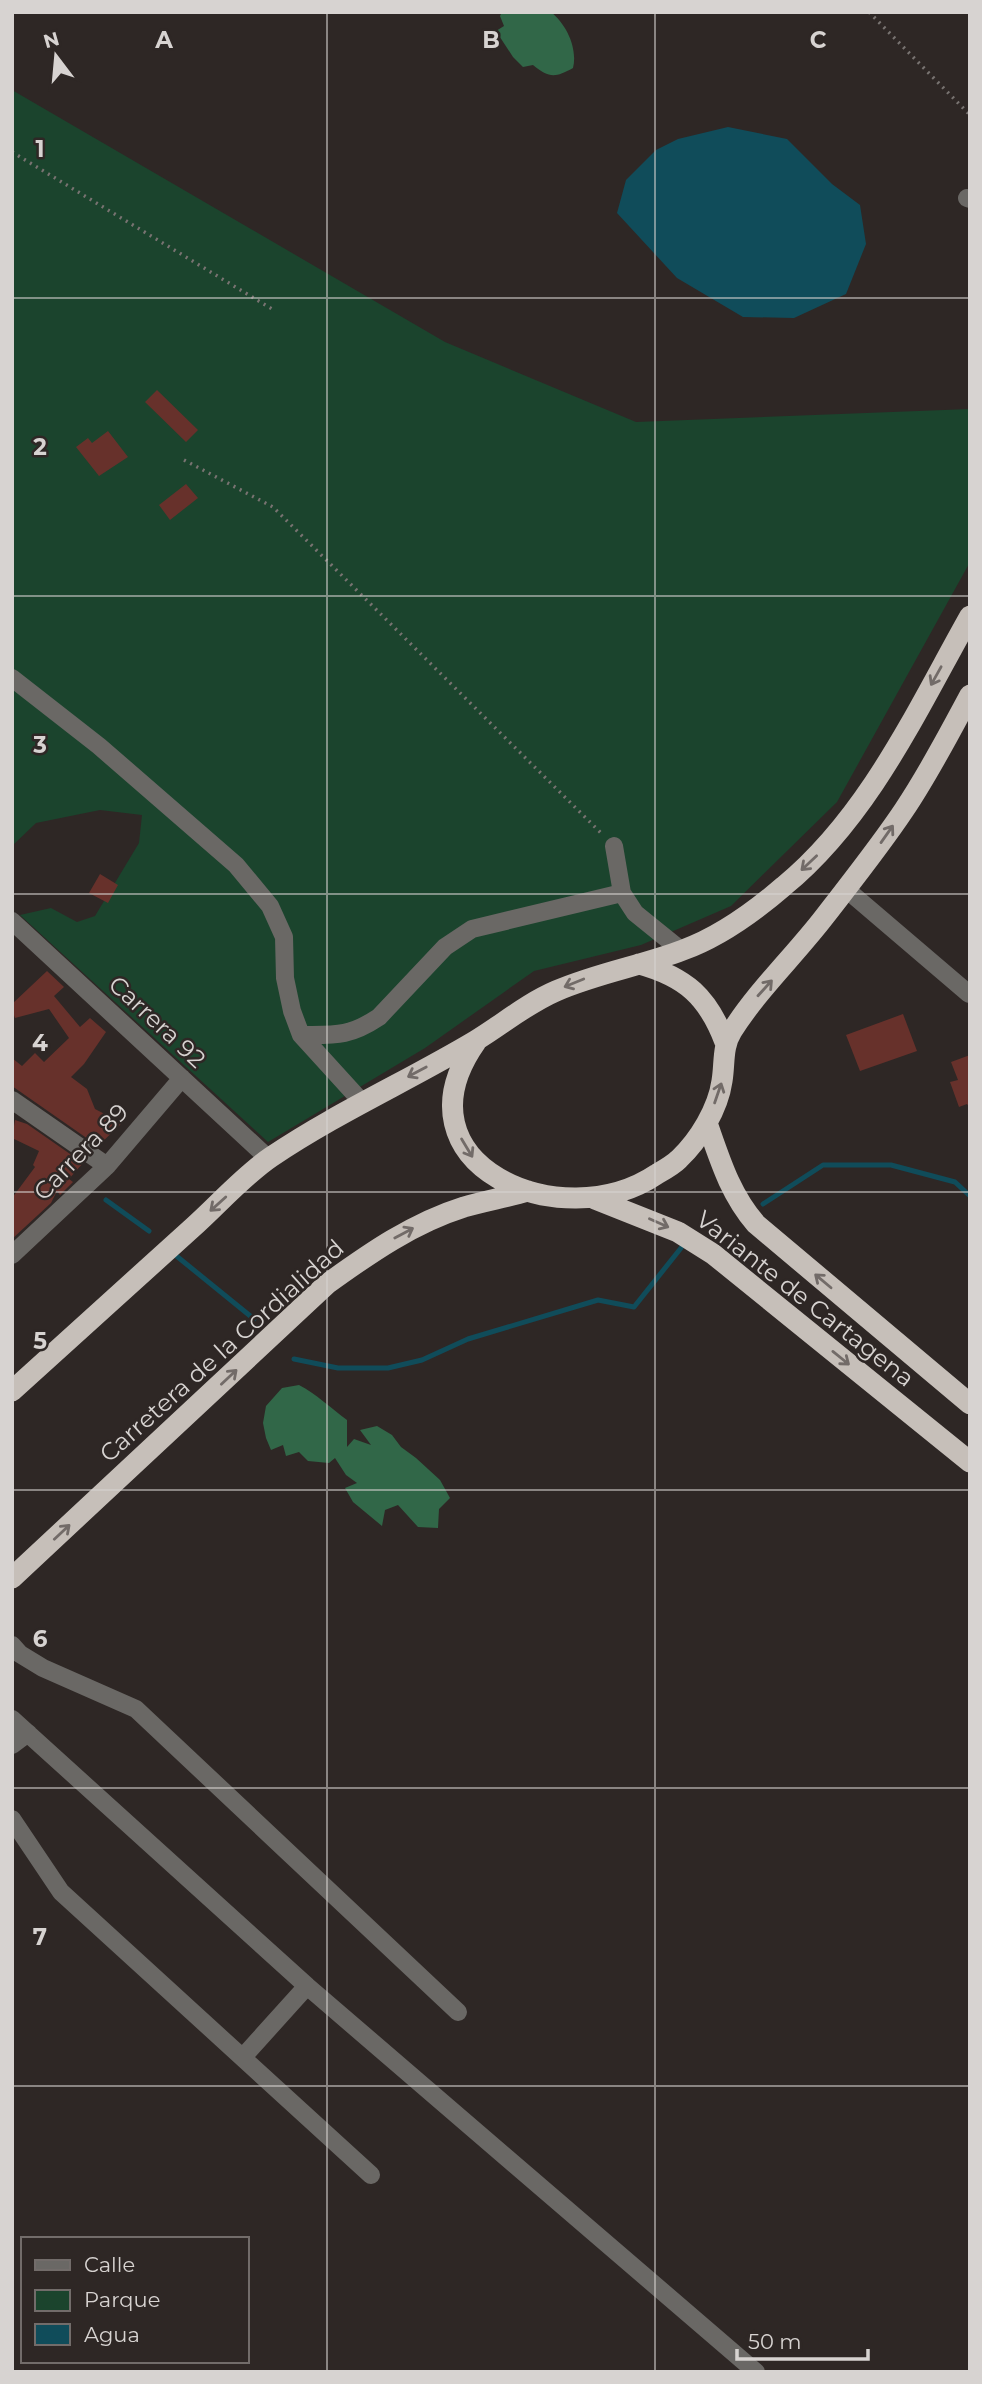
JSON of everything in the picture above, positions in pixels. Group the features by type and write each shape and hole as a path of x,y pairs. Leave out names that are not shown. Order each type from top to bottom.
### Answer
{"highway":[{"path":"12,1391 269,1159 362,1102 477,1040 514,1013 553,992 596,975 682,951 737,921 785,886 820,853 851,818 894,751 970,616"},
{"name":"Carretera de la Cordialidad","path":"12,1578 327,1284 370,1252 411,1229 463,1208 528,1191 561,1199 595,1199 640,1186 678,1160 707,1124 722,1084 725,1042 743,1014 796,953 905,809 970,695"},
{"path":"639,964 663,970 685,982 703,999 716,1019 725,1042"},
{"path":"477,1040 463,1060 455,1083 453,1107 457,1130 468,1152 484,1171 505,1184 528,1191"},
{"name":"Variante de Cartagena","path":"707,1124 727,1181 756,1224 970,1404"},
{"name":"Variante de Cartagena","path":"595,1199 678,1232 713,1254 970,1462"}],"street":[{"path":"12,678 99,746 236,865 270,906 284,937 285,978 292,1011 301,1035 362,1102"},
{"path":"614,846 622,893 635,913 682,951"},
{"path":"846,889 969,994"},
{"path":"301,1035 342,1035 370,1023 379,1017 445,947 472,929 622,893"},
{"name":"Carrera 92","path":"12,921 269,1159"},
{"name":"Carrera 89","path":"12,1255 107,1166 182,1078"},
{"path":"12,1100 107,1166"},
{"path":"12,1646 43,1668 136,1709 458,2012"},
{"path":"12,1719 307,1986 756,2372"},
{"path":"12,1745 28,1733"},
{"path":"12,1819 61,1892 372,2175"},
{"path":"243,2057 307,1986"}],"path":[{"path":"869,12 970,115"},
{"path":"12,152 272,309"},
{"path":"184,460 273,507 614,846"}],"green space":[{"path":"502,12 551,12 570,37 574,52 573,68 552,75 533,65 523,67 496,31 504,26 500,16"},
{"path":"12,90 445,342 636,422 970,409 970,562 837,802 731,906 641,945 534,971 425,1048 268,1142 20,915 51,908 77,922 95,916 139,843 142,815 100,810 36,823 12,846"},
{"path":"299,1385 347,1420 347,1447 354,1439 371,1445 360,1430 377,1426 392,1435 401,1447 440,1480 450,1498 439,1509 438,1528 418,1527 398,1505 385,1510 382,1526 353,1502 345,1488 357,1483 346,1475 335,1458 329,1463 308,1461 299,1452 286,1456 283,1445 271,1450 263,1423 266,1406 282,1388"}],"water":[{"path":"728,127 787,139 832,184 860,205 866,244 846,294 794,318 743,317 677,278 617,213 626,180 656,150 678,139"}],"building":[{"path":"157,390 198,430 186,442 145,402"},
{"path":"108,431 128,457 99,476 76,447 88,438 92,443"},
{"path":"186,484 198,498 170,520 159,505"},
{"path":"100,874 118,885 108,903 89,893"},
{"path":"47,971 64,987 54,996 80,1027 90,1018 106,1032 84,1064 71,1077 87,1089 95,1109 122,1123 98,1146 12,1086 12,1058 22,1066 35,1053 44,1062 69,1038 49,1009 15,1018 12,1010 12,1004"},
{"path":"903,1014 917,1051 860,1071 846,1035"},
{"path":"970,1055 970,1108 967,1104 959,1107 950,1082 958,1080 951,1062"},
{"path":"15,1120 27,1124 83,1163 69,1179 73,1182 60,1195 57,1191 51,1203 12,1239 12,1198 35,1167 33,1165 39,1151 12,1138"}],"waterway":[{"path":"763,1204 823,1165 891,1165 955,1182 970,1196"},
{"path":"106,1200 149,1231"},
{"path":"294,1359 338,1368 388,1368 422,1360 468,1339 598,1300 634,1307 681,1248"},
{"path":"174,1254 254,1319"}]}
